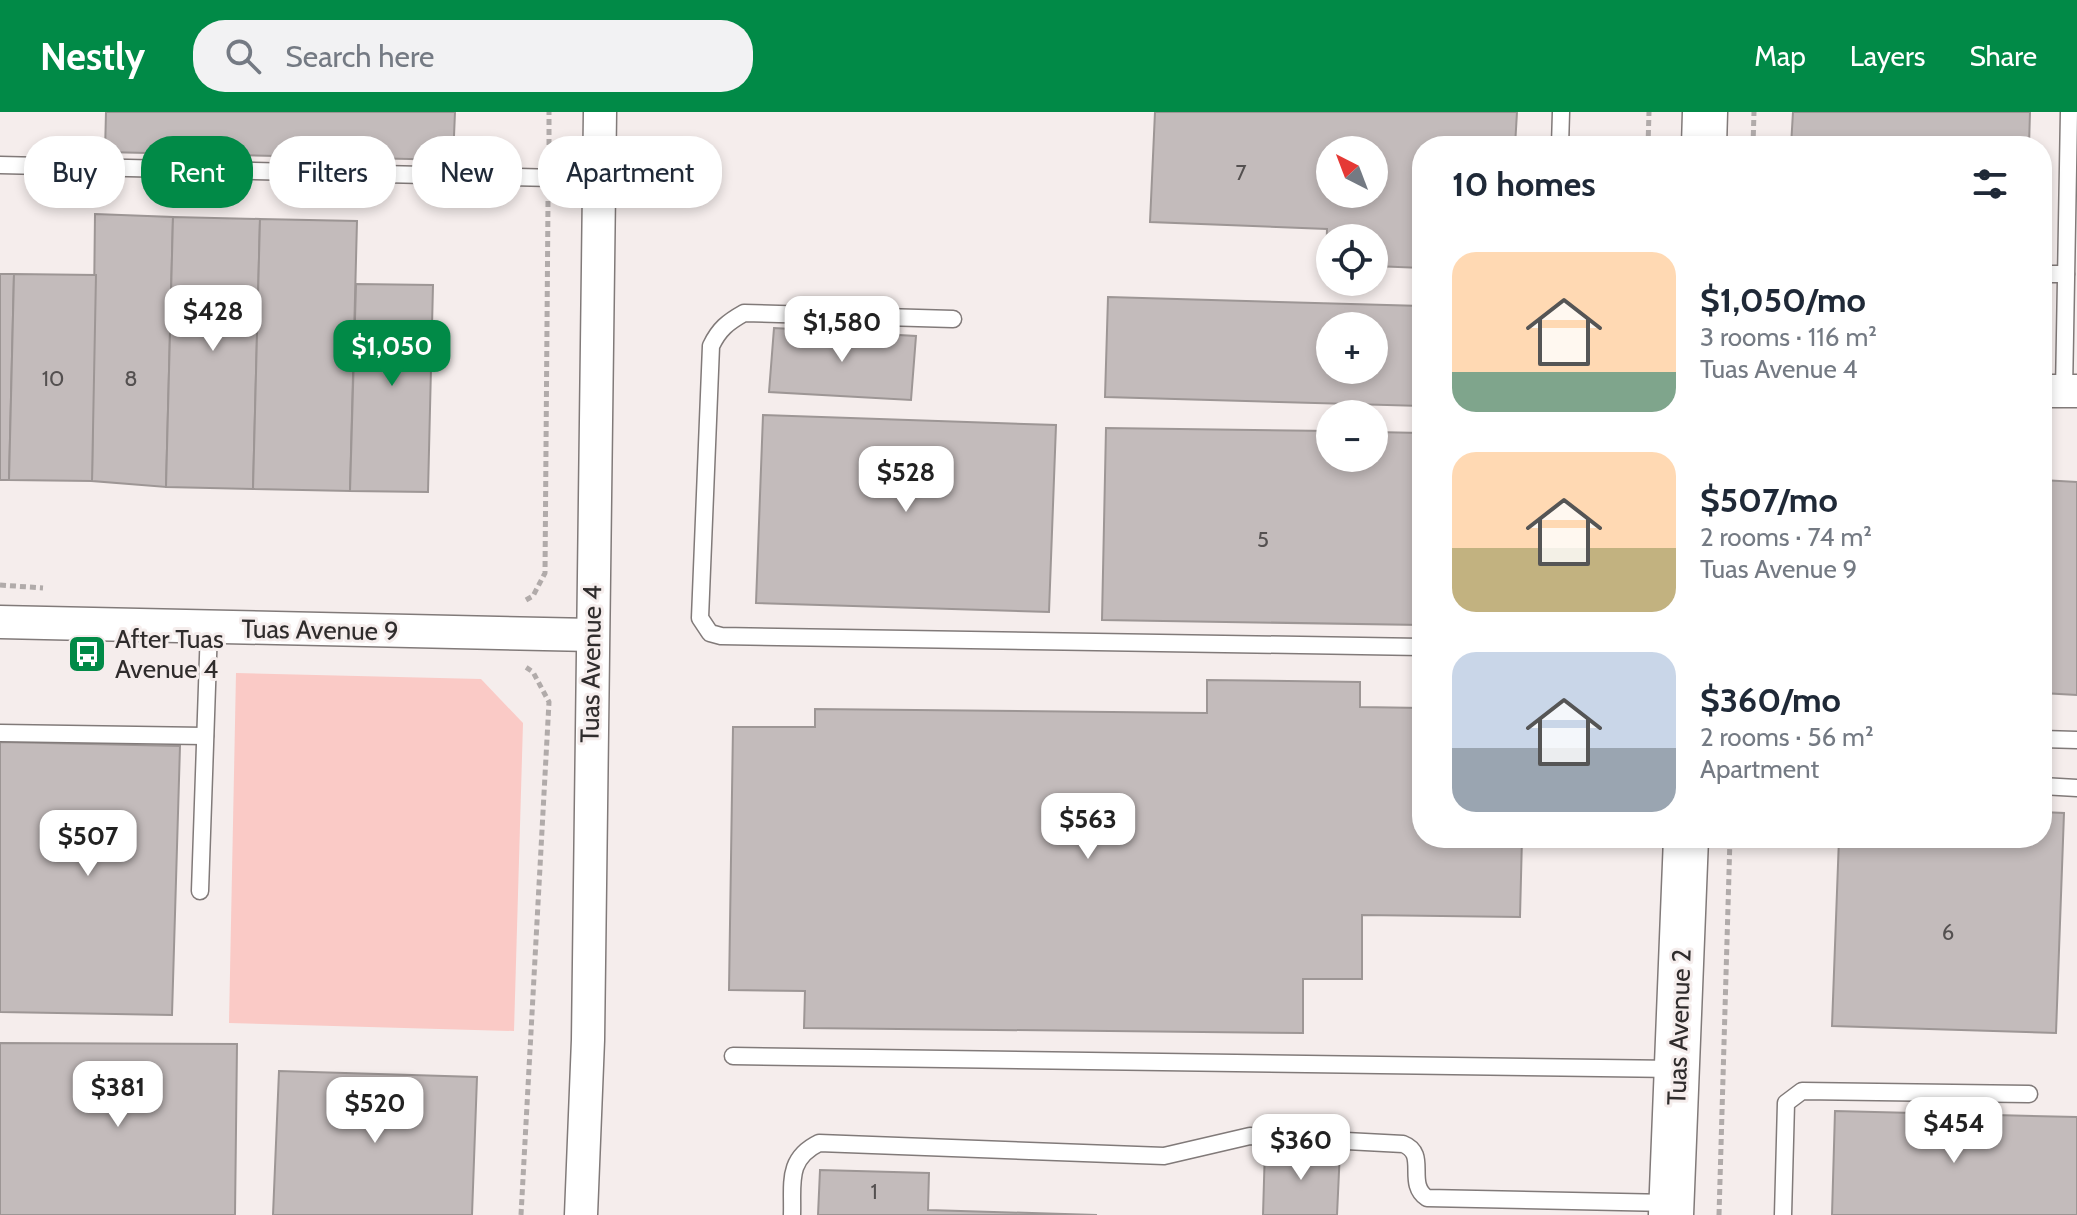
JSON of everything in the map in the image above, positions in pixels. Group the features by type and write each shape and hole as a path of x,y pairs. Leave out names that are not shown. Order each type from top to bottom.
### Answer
{"street":[{"name":"Tuas Avenue 4","path":"600,112 600,136"},
{"path":"1704,136 1705,112"},
{"name":"Tuas Avenue 4","path":"581,1215 588,1040 599,208"},
{"name":"Tuas Avenue 9","path":"0,622 592,635"},
{"name":"Tuas Avenue 2","path":"1671,1209 1686,848"}],"lane":[{"path":"1560,136 1561,112"},
{"path":"2061,391 2069,112"},
{"path":"0,165 538,179"},
{"path":"2052,274 2066,274"},
{"path":"953,319 744,313 718,331 711,346 700,618 710,633 737,636 1412,647"},
{"path":"200,891 209,628"},
{"path":"0,733 205,736"},
{"path":"2052,739 2077,740"},
{"path":"2052,787 2077,788"},
{"path":"733,1056 1678,1069"},
{"path":"1783,1215 1786,1103 1802,1091 2029,1094"},
{"path":"792,1215 793,1168 809,1148 819,1143 1164,1156 1250,1136 1403,1144 1416,1153 1416,1185 1427,1198 1518,1207 1671,1209"}],"path":[{"path":"549,112 549,136"},
{"path":"1648,136 1649,112"},
{"path":"1753,136 1754,112"},
{"path":"533,596 545,573 548,208"},
{"path":"521,664 533,672 549,702 521,1215"},
{"path":"1719,1215 1730,848"}],"shaded area":[{"path":"236,673 481,679 523,723 514,1031 229,1023"}],"building":[{"path":"106,112 455,112 454,136 412,136 412,159 396,159 396,136 269,136 269,156 253,155 253,136 141,136 141,153 125,152 125,136 105,136"},
{"path":"1155,112 1517,112 1516,136 1412,136 1412,268 1388,267 1388,224 1316,224 1316,229 1150,222"},
{"path":"1793,112 2030,112 2029,136 1792,136"},
{"path":"95,214 173,217 166,487 92,481"},
{"path":"173,217 260,219 253,489 166,487"},
{"path":"260,219 357,221 350,491 253,489"},
{"path":"0,274 14,274 9,480 0,480"},
{"path":"14,274 96,275 92,481 9,480"},
{"path":"356,284 433,285 428,492 350,491"},
{"path":"1108,297 1412,306 1412,406 1388,405 1388,400 1316,400 1316,403 1105,397"},
{"path":"774,328 916,336 911,400 769,392"},
{"path":"763,415 1056,425 1049,612 756,603"},
{"path":"1106,428 1316,431 1316,472 1388,472 1388,432 1412,433 1412,625 1102,620"},
{"path":"2052,481 2077,482 2077,695 2052,694"},
{"path":"1207,680 1360,682 1360,707 1412,708 1412,848 1522,848 1520,917 1362,915 1362,979 1303,979 1303,1033 804,1028 805,991 729,990 733,727 815,727 815,709 1207,713"},
{"path":"0,742 180,746 172,1015 0,1012"},
{"path":"2052,812 2064,813 2056,1033 1832,1026 1839,848 2052,848"},
{"path":"0,1043 237,1044 235,1215 0,1215"},
{"path":"279,1071 477,1077 472,1215 273,1215"},
{"path":"1835,1111 2077,1117 2077,1215 1832,1215"},
{"path":"1265,1147 1340,1150 1337,1215 1263,1215"},
{"path":"820,1170 929,1173 928,1210 1097,1215 818,1215"}],"place":[{"name":"After Tuas Avenue 4","path":"87,654"}]}
